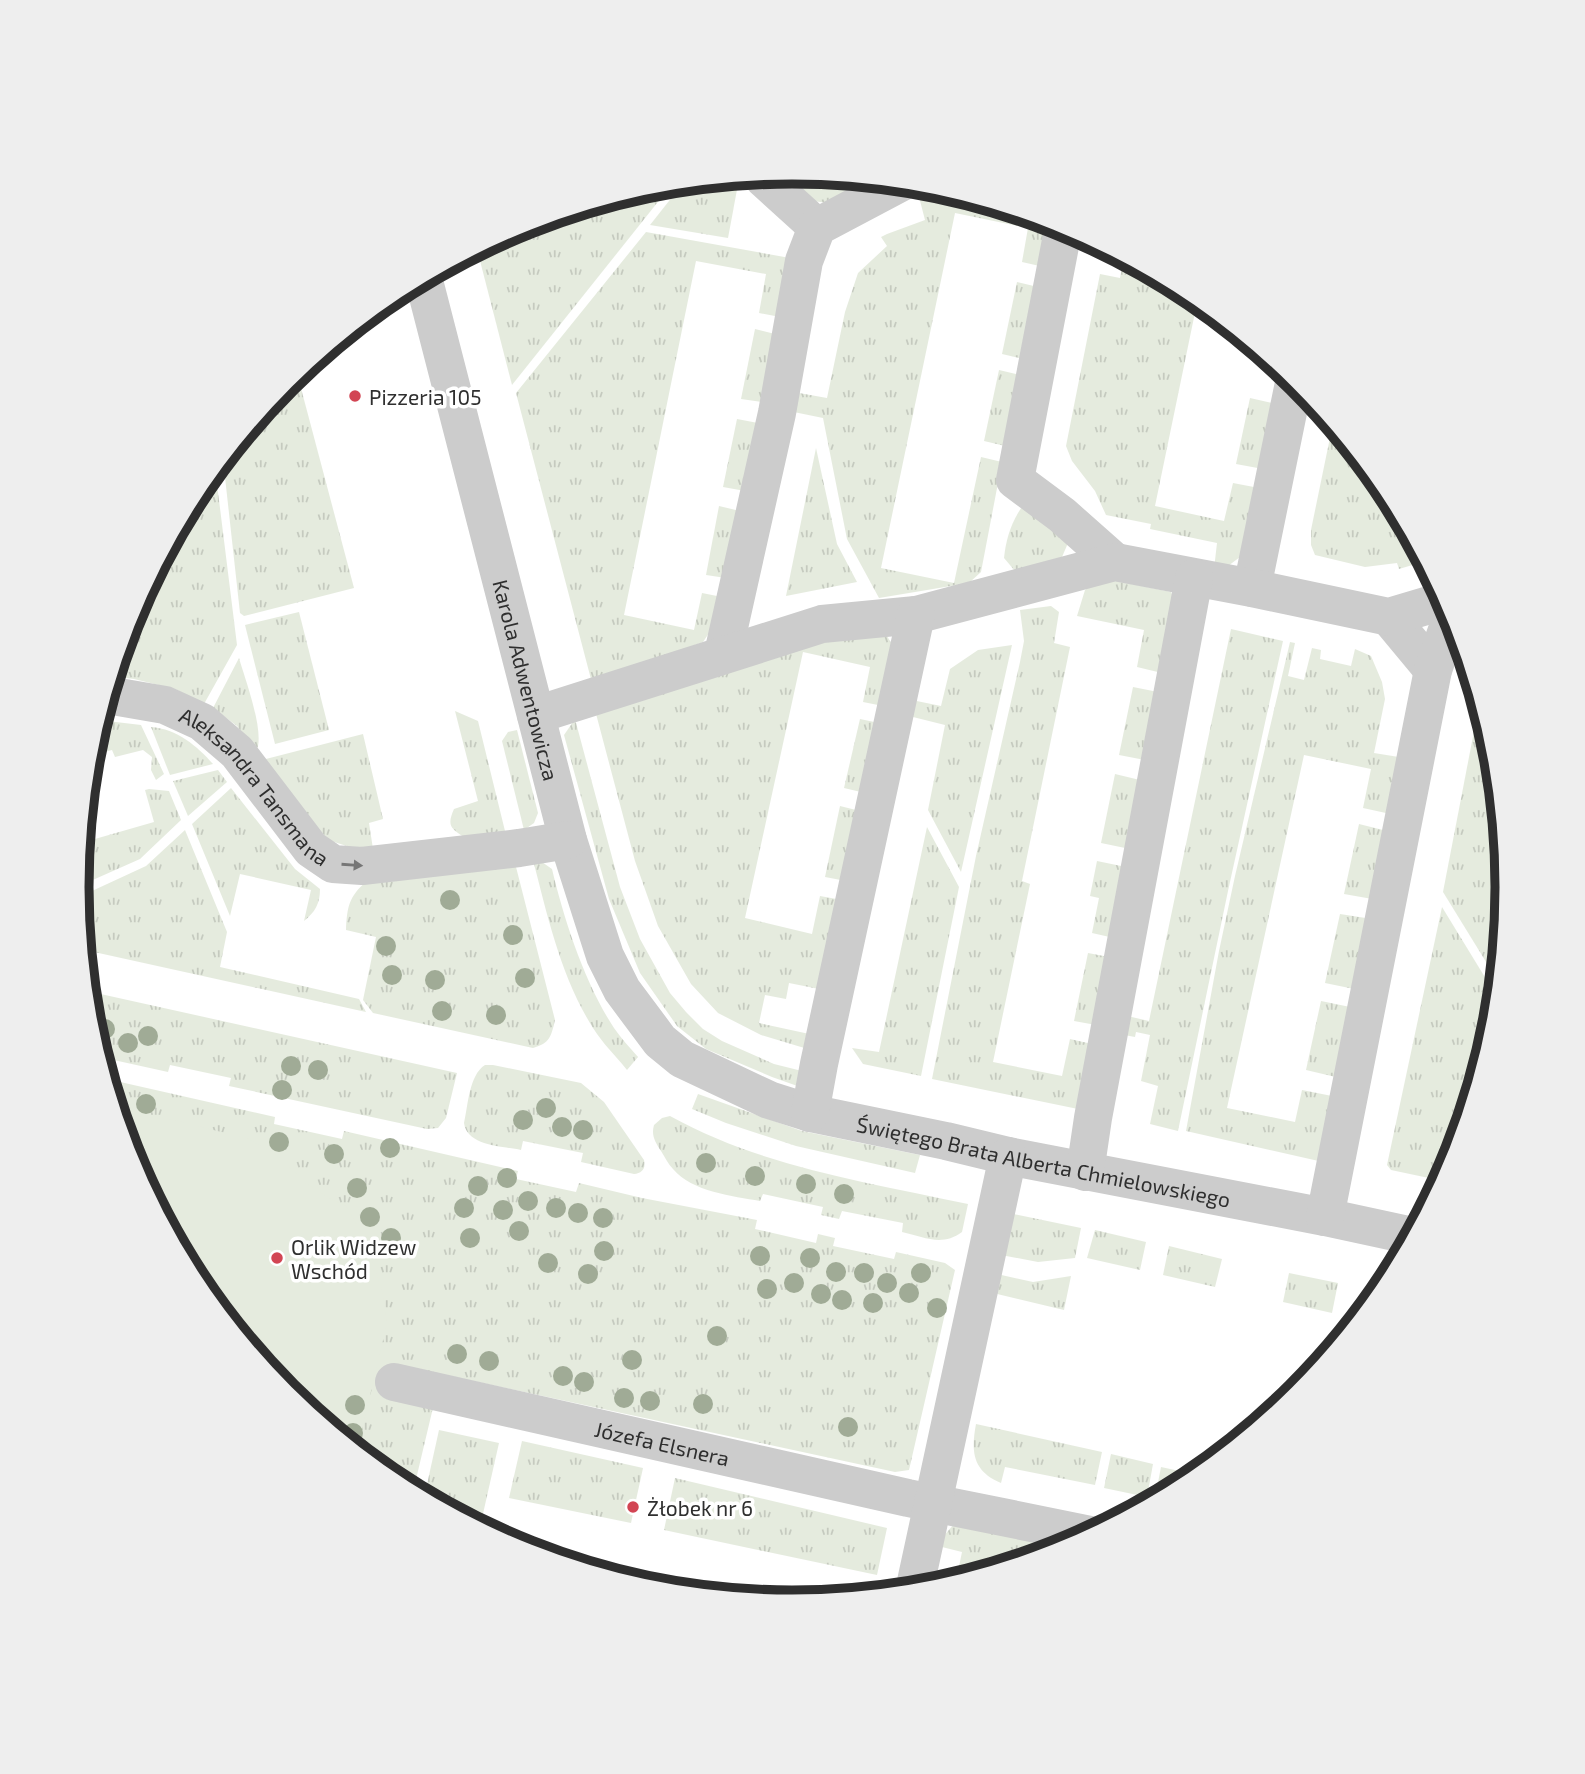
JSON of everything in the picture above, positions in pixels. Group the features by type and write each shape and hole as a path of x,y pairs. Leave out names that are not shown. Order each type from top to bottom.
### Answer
{"street":[{"path":"770,184 817,227"},
{"path":"723,654 777,413 804,261 817,227 886,190"},
{"path":"1062,237 1016,480 1062,515 1115,562"},
{"name":"Karola Adwentowicza","path":"426,287 568,840 605,956 622,990 660,1041 682,1059"},
{"path":"1252,588 1292,392"},
{"path":"536,715 822,624 916,615 1115,562 1389,617 1435,603"},
{"path":"1084,1172 1194,578"},
{"path":"810,1113 916,615"},
{"path":"1389,617 1433,670"},
{"path":"1325,1217 1433,670 1447,631"},
{"name":"Aleksandra Tansmana","path":"116,697 165,705 202,722 237,752 312,849 333,864 374,865 568,840"},
{"name":"Świętego Brata Alberta Chmielowskiego","path":"682,1059 769,1100 810,1113 1084,1172 1404,1234"},
{"path":"916,1579 1008,1156"},
{"name":"Józefa Elsnera","path":"394,1382 932,1503 1074,1532"}],"green space":[{"path":"787,184 867,188 827,203 800,199"},
{"path":"738,186 728,238 650,225 674,194"},
{"path":"919,195 975,208 1049,232 1044,267 1022,262 1028,228 955,213 881,568 954,583 981,457 1002,462 981,572 969,583 879,598 847,539 823,418 784,410 788,391 827,398 845,312 858,273 887,246 881,237 925,220"},
{"path":"663,196 512,385 479,257 566,221"},
{"path":"646,232 790,258 780,317 759,313 766,274 696,261 624,615 694,630 702,593 722,597 715,624 703,642 592,683 516,393"},
{"path":"1122,266 1195,311 1155,506 1224,521 1233,483 1259,488 1244,554 1224,569 1214,569 1217,543 1150,529 1151,524 1106,515 1095,491 1072,461 1066,446 1100,274 1120,278"},
{"path":"1017,282 1038,287 1023,359 1002,354"},
{"path":"755,329 775,334 762,402 741,399"},
{"path":"999,370 1020,375 1005,446 984,441"},
{"path":"300,385 354,588 244,616 240,613 225,473 264,423"},
{"path":"1250,398 1276,404 1263,469 1236,464"},
{"path":"737,419 758,423 745,491 723,487"},
{"path":"1331,435 1377,496 1417,564 1399,569 1397,563 1365,567 1315,555 1311,545 1311,530"},
{"path":"816,448 837,544 857,582 786,596"},
{"path":"217,484 237,645 204,704 175,689 122,677 143,618 183,535"},
{"path":"1024,504 1068,543 1062,557 1015,571 1004,558 1008,536"},
{"path":"719,506 740,511 726,578 706,575"},
{"path":"1098,577 1171,592 1178,608 1166,674 1137,667 1144,630 1077,616 1085,590"},
{"path":"1051,606 1059,612 1054,643 1070,647 1022,881 1030,884 993,1062 1062,1076 1070,1039 1092,1044 1078,1109 932,1079 976,856 1024,641 1020,610"},
{"path":"299,612 329,730 275,744 245,625"},
{"path":"1231,629 1283,641 1178,1131 1150,1124 1158,1086 1141,1081 1150,1035 1136,1032 1135,1037 1119,1034 1123,1015 1149,1021"},
{"path":"887,636 893,646 883,706 863,702 870,667 803,652 745,918 812,934 820,896 842,900 824,990 789,983 786,999 765,995 759,1023 814,1035 811,1050 761,1035 718,1013 691,984 658,926 635,861 595,710 802,642"},
{"path":"1290,642 1295,643 1288,676 1304,680 1312,648 1321,650 1320,659 1351,666 1355,649 1371,656 1382,682 1385,699 1374,753 1405,758 1395,815 1363,808 1371,769 1304,755 1227,1108 1295,1122 1302,1090 1337,1097 1323,1162 1186,1131 1219,951"},
{"path":"1012,645 961,872 928,810 945,725 905,715 907,699 941,706 950,669 978,650"},
{"path":"239,658 257,720 256,752 237,726 213,708"},
{"path":"1133,687 1163,693 1150,761 1119,755"},
{"path":"455,711 478,721 505,831 464,837 451,826 454,809 478,801"},
{"path":"575,719 620,887 640,939 670,993 703,1029 722,1041 774,1064 806,1072 803,1088 706,1049 677,1026 640,973 609,899 564,735"},
{"path":"860,719 879,723 865,793 844,788"},
{"path":"109,721 141,725 164,774 156,780 151,770 152,757 143,750 115,757 112,750 103,753"},
{"path":"1476,722 1490,795 1494,841 1496,887 1491,970 1443,892"},
{"path":"151,727 169,731 186,740 213,764 170,775"},
{"path":"517,730 538,813 534,823 524,830 502,741 508,732"},
{"path":"363,734 383,819 369,823 373,849 356,849 328,840 262,760"},
{"path":"218,770 227,782 188,816 173,781"},
{"path":"1115,774 1144,781 1130,849 1101,843"},
{"path":"231,788 295,869 320,889 316,907 304,921 311,890 240,874 230,916 192,824"},
{"path":"145,790 169,791 181,820 140,859 89,882 91,840 154,822"},
{"path":"840,806 860,811 846,881 825,877"},
{"path":"1359,824 1391,832 1378,900 1344,894"},
{"path":"927,827 959,887 921,1076 863,1064 852,1048 879,1052"},
{"path":"185,830 227,932 220,967 359,999 366,1012 94,952 89,892 146,866"},
{"path":"533,860 539,860 552,869 569,930 594,992 614,1028 638,1057 627,1070 597,1034 572,988 557,947"},
{"path":"1097,861 1126,867 1114,938 1092,933 1099,898 1090,896"},
{"path":"515,863 555,1020 551,1035 546,1041 533,1048 373,1013 363,1000 376,937 346,930 350,903 361,886 367,881"},
{"path":"1442,907 1489,984 1482,1024 1458,1113 1432,1179 1391,1170 1387,1165"},
{"path":"1340,914 1372,919 1359,990 1325,983"},
{"path":"1088,953 1109,957 1096,1025 1074,1021"},
{"path":"98,993 457,1073 446,1118 438,1128 427,1129 229,1086 231,1078 170,1065 168,1072 111,1059"},
{"path":"1321,1001 1355,1008 1340,1078 1306,1070"},
{"path":"485,1065 581,1083 604,1102 644,1160 643,1170 634,1174 581,1162 583,1153 523,1141 521,1150 478,1141 467,1131 464,1123 472,1083"},
{"path":"117,1081 275,1117 274,1124 342,1139 344,1131 518,1171 516,1179 576,1192 579,1183 757,1220 755,1229 816,1243 818,1234 835,1238 833,1246 894,1259 896,1252 945,1263 955,1270 909,1470 895,1472 441,1374 416,1480 364,1445 329,1416 264,1351 235,1315 183,1239 162,1198 143,1156"},
{"path":"698,1094 802,1131 920,1155 915,1173 796,1146 726,1123 692,1109"},
{"name":"Orlik Widzew Wschód","path":"128,1115 174,1120 249,1139 282,1159 304,1182 346,1206 361,1232 382,1290 387,1323 359,1441 295,1384 264,1351 208,1278 183,1239 162,1198"},
{"path":"670,1116 705,1134 778,1160 854,1180 968,1204 962,1232 955,1237 933,1240 902,1232 903,1223 842,1211 839,1219 821,1215 823,1207 763,1194 760,1201 702,1188 681,1177 673,1169 655,1141 654,1125 662,1118"},
{"path":"1009,1213 1081,1228 1075,1258 1038,1262 1001,1255"},
{"path":"1095,1230 1146,1242 1140,1270 1087,1258"},
{"path":"1169,1246 1222,1259 1215,1287 1163,1275"},
{"path":"1289,1273 1338,1283 1332,1313 1283,1302"},
{"path":"997,1274 1033,1282 1071,1276 1064,1310 993,1293"},
{"path":"976,1424 1102,1452 1095,1485 1005,1467 1001,1483 991,1478 984,1473 976,1459"},
{"path":"439,1430 499,1443 482,1518 426,1487"},
{"path":"522,1441 643,1468 631,1523 509,1498"},
{"path":"1111,1454 1153,1464 1148,1494 1144,1496 1104,1488"},
{"path":"1161,1467 1183,1472 1183,1472 1157,1488"},
{"path":"675,1478 887,1528 877,1575 664,1530"},
{"path":"955,1523 1045,1543 958,1570 962,1552 938,1546"}],"place":[{"name":"Pizzeria 105","path":"355,396"},
{"name":"Orlik Widzew Wschód","path":"277,1258"},
{"name":"Żłobek nr 6","path":"633,1507"}]}
